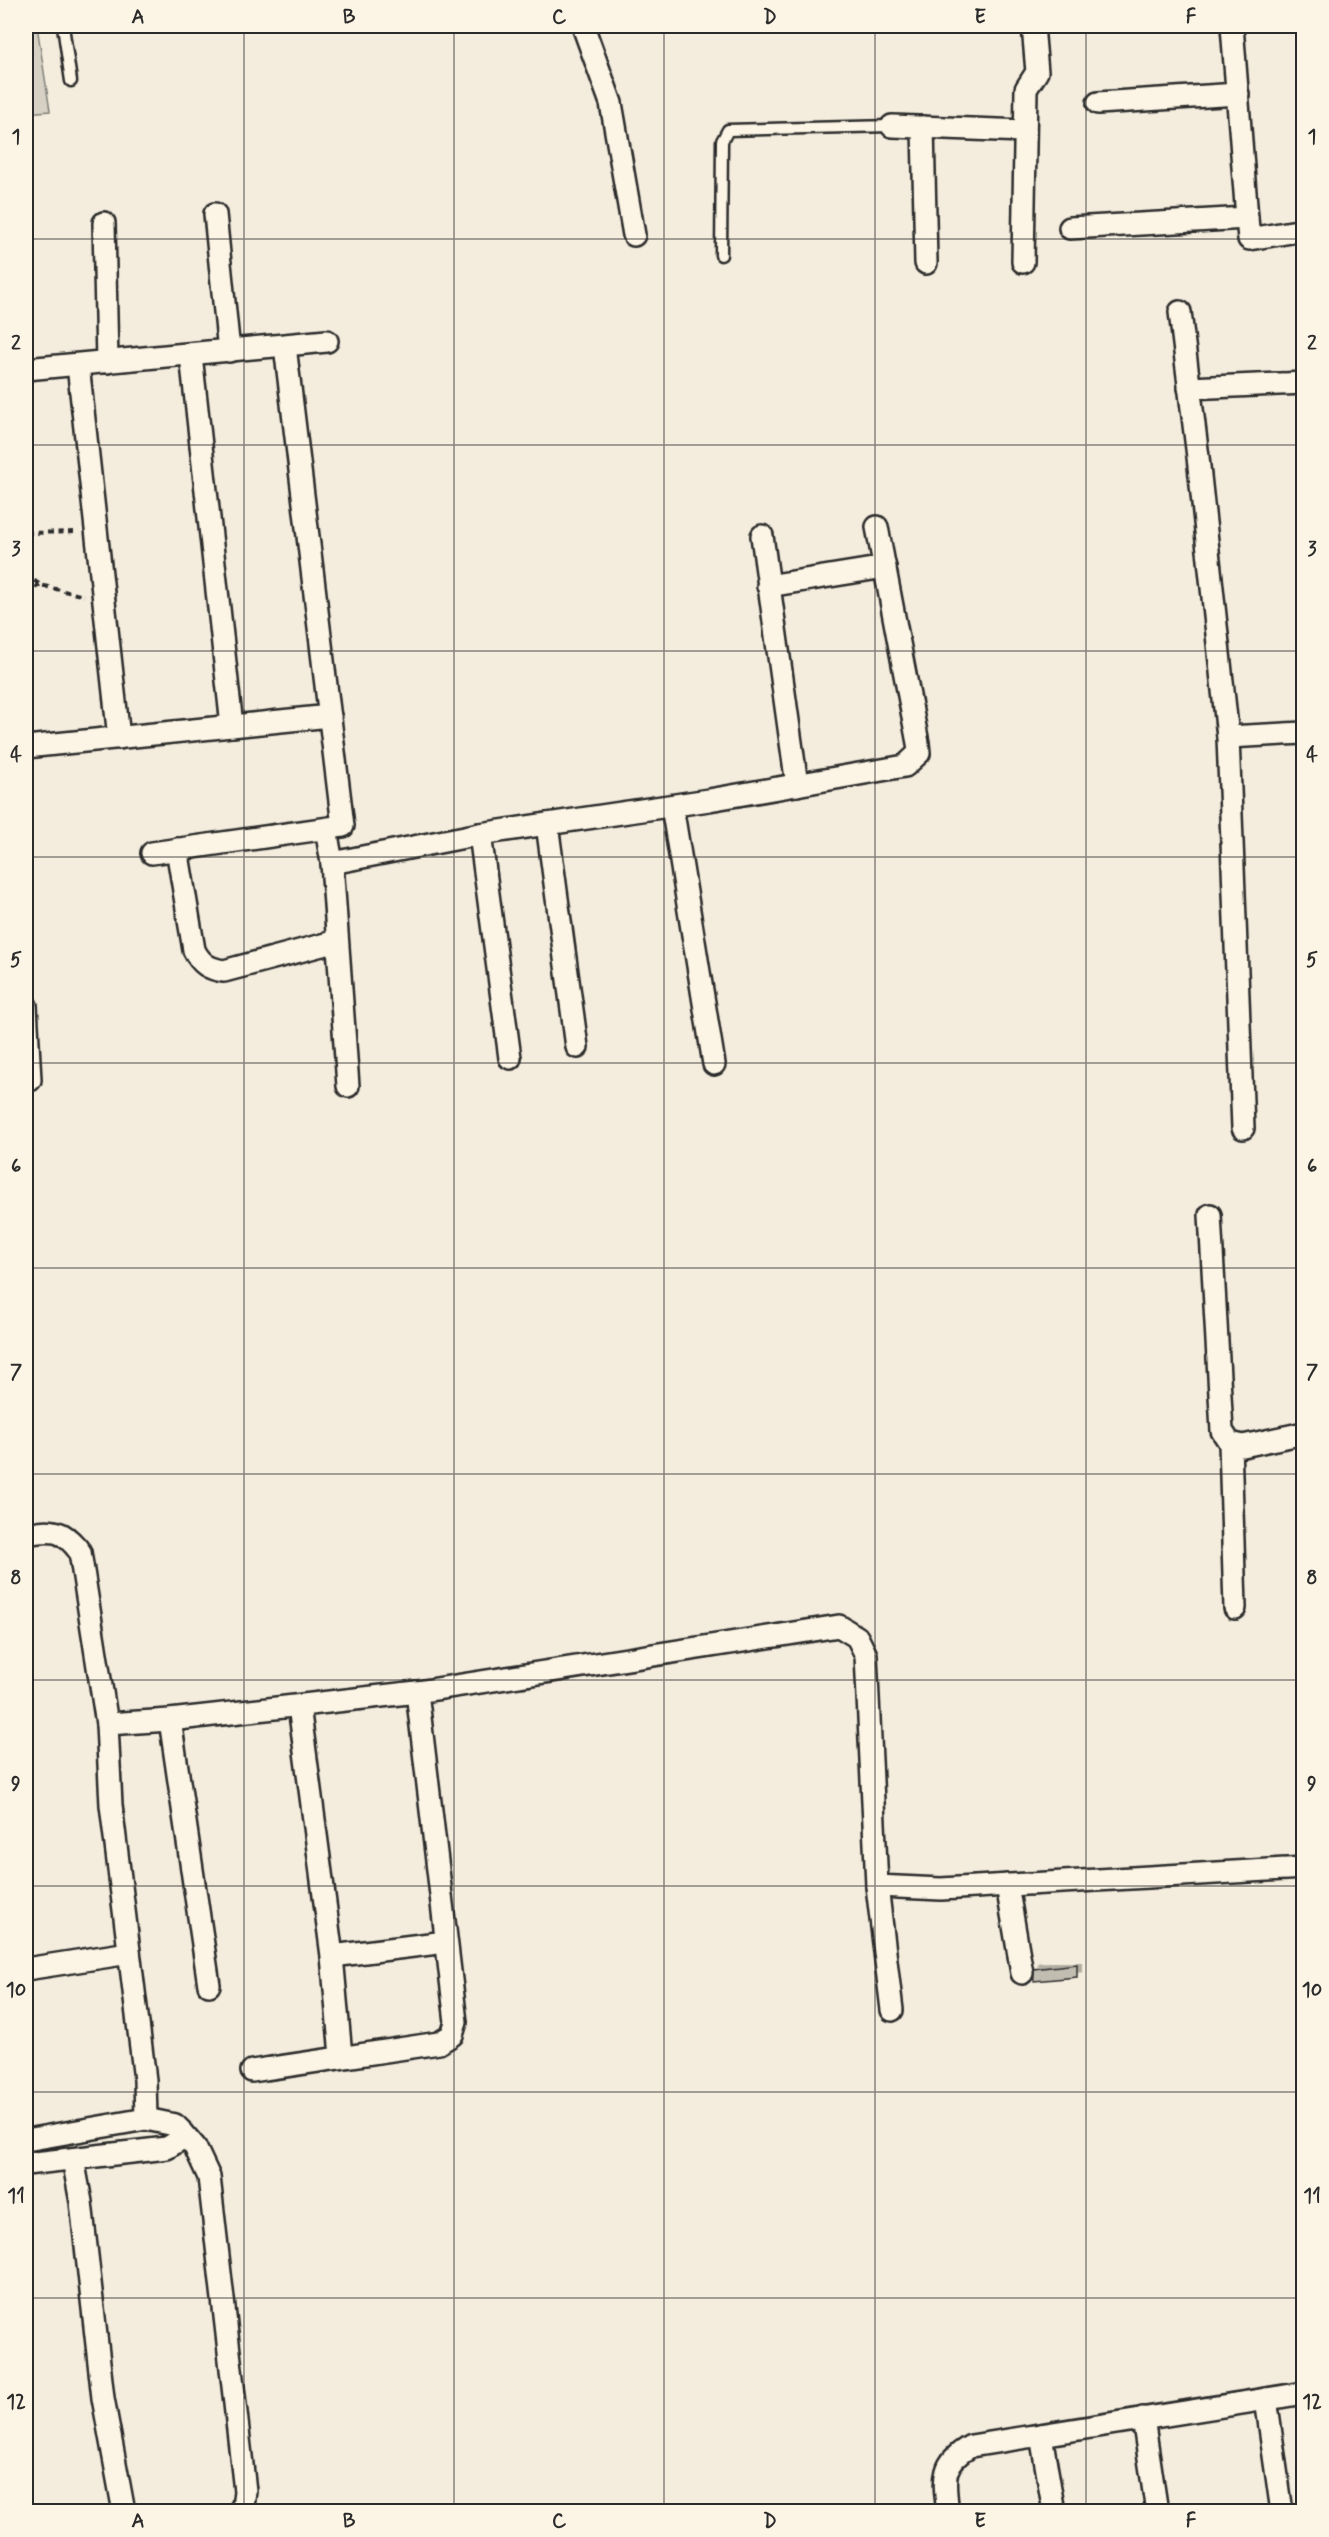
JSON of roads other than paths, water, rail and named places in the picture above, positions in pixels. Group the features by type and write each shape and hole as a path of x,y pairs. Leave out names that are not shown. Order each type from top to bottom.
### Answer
{"street":[{"path":"583,26 611,103 634,235"},
{"path":"1023,261 1026,89 1037,72 1033,26"},
{"path":"1232,26 1249,239 1304,230"},
{"path":"1098,103 1238,94"},
{"path":"892,126 1025,131"},
{"path":"923,127 926,263"},
{"path":"215,213 229,351"},
{"path":"1070,228 1247,218"},
{"path":"104,223 107,362"},
{"path":"1180,312 1228,737 1243,1128"},
{"path":"26,369 327,341"},
{"path":"152,853 343,826 285,346"},
{"path":"191,355 231,726"},
{"path":"78,365 119,738"},
{"path":"1189,388 1304,383"},
{"path":"332,863 480,834 672,806 905,765 918,753 877,527"},
{"path":"762,536 797,785"},
{"path":"768,586 885,567"},
{"path":"26,747 330,716"},
{"path":"1228,737 1304,733"},
{"path":"672,806 714,1064"},
{"path":"547,824 577,1047"},
{"path":"326,829 332,863 348,1086"},
{"path":"480,834 510,1058"},
{"path":"177,849 194,950 198,959 209,969 224,971 337,941"},
{"path":"26,1006 30,1080 26,1081"},
{"path":"1210,1215 1220,1417 1222,1431 1230,1443 1235,1608"},
{"path":"1230,1443 1243,1446 1304,1433"},
{"path":"26,1534 49,1530 69,1537 80,1552 107,1724 111,1804 145,2080 146,2119"},
{"path":"107,1724 170,1720 417,1692 839,1626 857,1637 867,1655 877,1886 892,2010"},
{"path":"252,2071 439,2043 452,2035 456,2022 417,1692"},
{"path":"299,1706 332,1956 341,2056"},
{"path":"170,1720 209,1985"},
{"path":"877,1886 941,1889 1304,1868"},
{"path":"1007,1885 1022,1972"},
{"path":"332,1956 446,1942"},
{"path":"26,1969 129,1953"},
{"path":"26,2140 146,2119 179,2133 195,2147 209,2177 245,2491 243,2507 238,2511"},
{"path":"26,2164 167,2148 179,2133"},
{"path":"73,2159 81,2202 103,2398 124,2511"},
{"path":"948,2511 944,2482 949,2464 958,2453 971,2446 1304,2393"},
{"path":"1266,2399 1282,2511"},
{"path":"1143,2418 1158,2511"},
{"path":"1041,2435 1053,2511"}],"lane":[{"path":"63,26 71,81"},
{"path":"721,255 722,141 728,130 892,126"}]}
